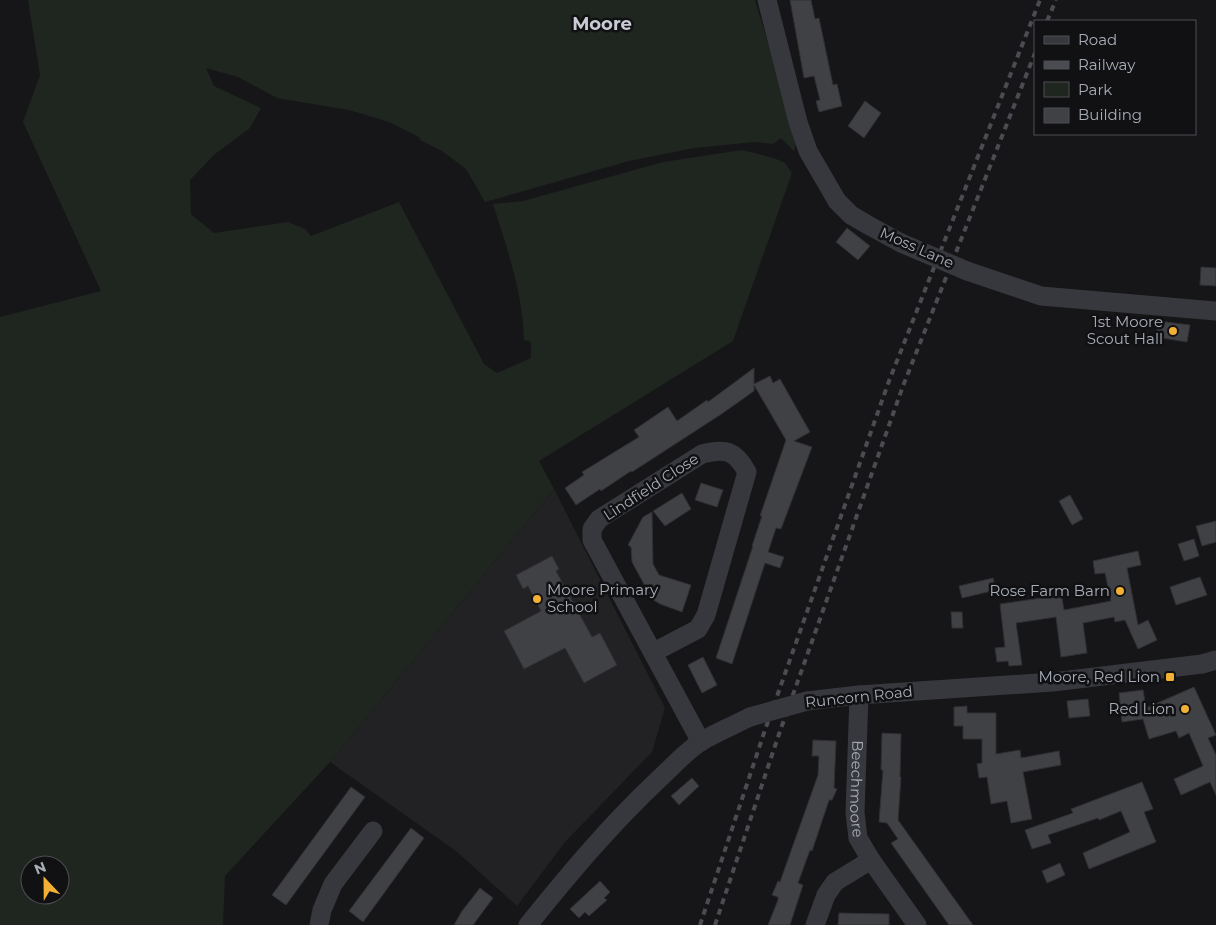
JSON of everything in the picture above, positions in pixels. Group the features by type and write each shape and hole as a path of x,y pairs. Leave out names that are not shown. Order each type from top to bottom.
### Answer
{"street":[{"name":"Moss Lane","path":"767,0 798,122 808,151 837,201 851,215 901,243 967,271 1041,296 1216,311"},
{"name":"Lindfield Close","path":"654,652 698,629 706,615 747,472 741,461 731,452 716,450 702,454 599,519 592,529 592,540 701,742"},
{"name":"Runcorn Road","path":"528,925 568,875 633,803 701,742 750,717 807,701 859,695 1053,682 1202,664 1216,660"},
{"name":"Beechmoore","path":"859,695 856,813 858,838 871,860 917,925"},
{"path":"319,925 322,910 333,884 373,831"},
{"path":"814,925 826,896 835,882 871,860"}],"shaded area":[{"name":"Moore Primary School","path":"554,489 665,708 652,752 565,842 517,906 456,851 330,762"}],"green space":[{"path":"28,0 755,0 797,140 794,151 781,138 773,144 755,142 694,148 629,161 485,202 466,169 442,151 389,122 349,110 277,98 238,77 206,68 214,86 261,108 250,128 215,154 190,180 191,214 214,233 288,222 305,229 311,236 399,202 484,364 497,373 531,358 531,342 524,340 521,306 517,288 509,254 493,204 523,201 663,162 742,150 774,158 785,163 792,173 733,341 539,461 554,489 330,762 225,876 223,925 0,925 0,317 101,291 23,122 40,75"}],"building":[{"path":"790,0 811,0 815,19 819,18 833,85 837,84 842,106 819,112 816,101 820,100 814,76 804,78"},
{"path":"865,101 881,113 864,138 848,126"},
{"path":"847,228 870,246 858,260 836,242"},
{"path":"1201,267 1216,268 1216,286 1200,285"},
{"name":"1st Moore Scout Hall","path":"1158,321 1190,325 1187,342 1156,337"},
{"path":"754,368 754,384 770,376 773,383 780,379 810,432 794,441 812,447 781,529 776,528 768,552 784,557 780,568 765,563 732,664 716,658 753,546 762,516 760,516 786,440 754,385 754,391 723,413 632,472 601,491 600,489 576,505 565,488 584,475 582,472 639,437 634,430 668,407 677,421 707,400 708,402"},
{"path":"701,483 723,490 717,507 695,500"},
{"path":"682,493 691,509 665,526 653,511"},
{"path":"1070,495 1083,519 1072,525 1059,501"},
{"path":"652,512 653,564 659,575 691,585 682,612 652,599 632,562 631,547 628,545 643,517"},
{"path":"1216,521 1216,542 1202,546 1196,526"},
{"path":"1194,539 1199,556 1184,561 1178,544"},
{"path":"1138,551 1141,565 1127,568 1138,625 1148,620 1157,640 1138,649 1125,620 1115,622 1114,617 1083,623 1087,653 1061,657 1056,617 1016,623 1022,665 1009,666 1008,661 997,662 995,648 1005,647 1000,604 1048,597 1047,594 1061,592 1064,610 1111,601 1105,573 1095,574 1093,561"},
{"path":"552,556 559,569 556,571 592,637 600,633 617,665 584,683 565,648 524,669 504,631 541,611 528,586 523,589 516,575"},
{"path":"1200,577 1207,595 1176,605 1170,587"},
{"path":"993,578 996,590 962,598 959,586"},
{"path":"951,612 962,612 963,628 952,628"},
{"path":"703,657 717,685 702,693 688,665"},
{"path":"1194,687 1216,735 1208,738 1216,755 1216,795 1210,782 1181,795 1174,779 1203,766 1189,733 1179,738 1176,731 1149,739 1143,719 1122,722 1119,693 1143,690 1146,708"},
{"path":"1088,699 1090,716 1069,718 1067,701"},
{"path":"967,706 967,713 996,713 996,754 1020,750 1021,758 1059,751 1061,765 1023,772 1032,819 1011,823 1007,801 991,804 987,777 979,778 977,764 982,763 982,739 963,739 963,726 954,726 954,707"},
{"path":"882,733 901,734 898,820 973,925 949,925 891,843 898,839 887,823 879,822 883,770 881,770"},
{"path":"813,740 836,741 834,788 837,789 832,800 829,800 812,851 810,850 798,883 803,885 790,925 768,925 778,900 778,897 772,895 778,881 780,882 818,775 819,756 812,756"},
{"path":"692,778 699,786 679,805 671,796"},
{"path":"1142,782 1153,809 1144,812 1156,842 1089,869 1083,853 1130,832 1121,811 1099,820 1098,818 1048,835 1051,843 1032,849 1025,830 1073,813 1071,809"},
{"path":"351,787 365,797 286,905 272,895"},
{"path":"411,828 424,838 363,922 349,911"},
{"path":"1060,863 1065,875 1047,883 1042,871"},
{"path":"600,881 610,892 604,898 607,900 589,916 585,912 579,918 570,909"},
{"path":"480,888 493,898 473,925 454,925 462,911"},
{"path":"839,913 889,914 889,925 838,925"}],"railway":[{"path":"700,925 765,730 889,381 1040,0"},
{"path":"1047,20 1056,0"},
{"path":"715,925 779,734 903,386 1034,56"}],"place":[{"name":"1st Moore Scout Hall","path":"1173,331"},
{"name":"Rose Farm Barn","path":"1120,591"},
{"name":"Moore Primary School","path":"537,599"},
{"name":"Moore, Red Lion","path":"1170,677"},
{"name":"Red Lion","path":"1185,709"}],"district":[{"name":"Moore","path":"602,24"}]}
